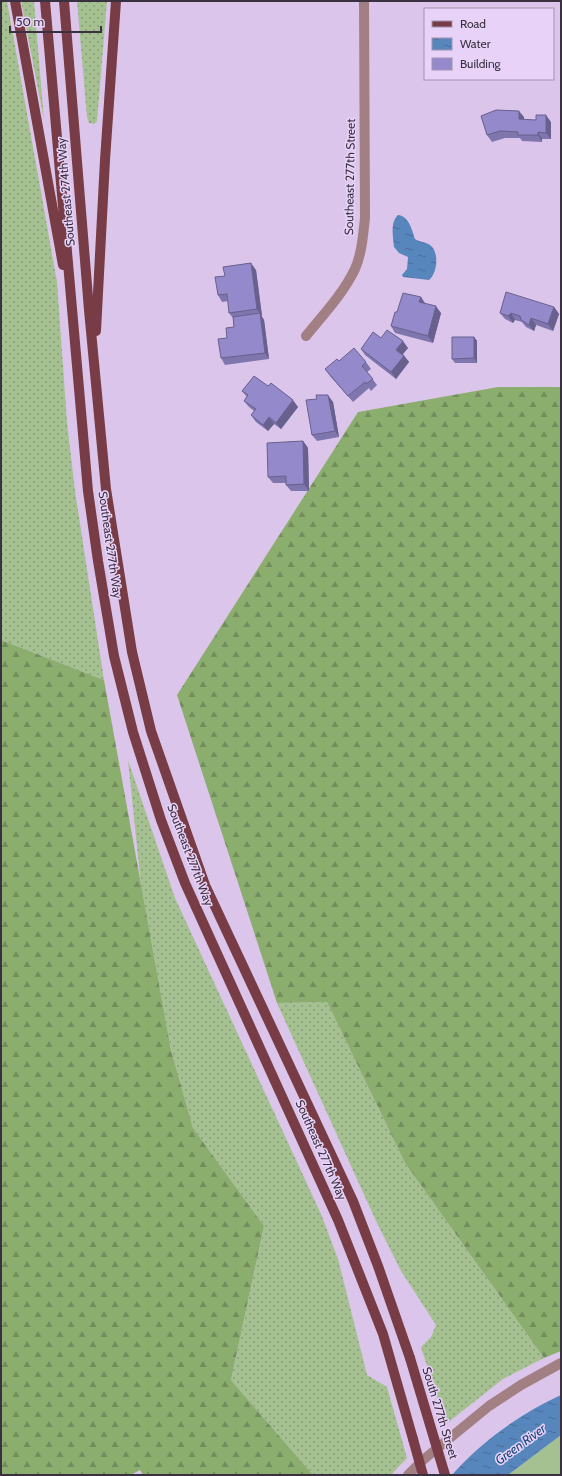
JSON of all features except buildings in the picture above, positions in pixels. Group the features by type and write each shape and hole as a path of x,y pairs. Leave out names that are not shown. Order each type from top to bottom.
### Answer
{"main road":[{"path":"15,1 74,323"},
{"name":"Southeast 274th Way","path":"45,1 74,323"},
{"name":"Southeast 274th Way","path":"64,1 96,381"},
{"path":"96,381 97,310 116,1"},
{"name":"Southeast 277th Way","path":"74,323 82,427 98,561 114,656 133,732 161,820 185,883 338,1220 393,1364 424,1475"},
{"name":"Southeast 277th Way","path":"96,381 106,489 115,556 132,652 151,731 205,885 353,1201 378,1266 410,1358"},
{"name":"South 277th Street","path":"410,1358 445,1475"}],"street":[{"name":"Southeast 277th Street","path":"306,336 343,290 355,268 362,246 365,218 364,1"},
{"path":"408,1475 423,1460 489,1406 521,1385 561,1363"}],"green space":[{"path":"1,1 7,1 57,282 67,422 75,491 104,680 1,640"},
{"path":"21,1 34,1 44,120"},
{"path":"77,1 107,1 97,121 94,124 89,123 87,117"},
{"path":"498,387 561,387 561,1351 544,1358 405,1163 327,1002 277,1003 177,695 358,412"},
{"path":"1,640 104,680 171,1050 193,1128 264,1226 231,1380 313,1475 143,1475 140,1470 131,1475 1,1475"},
{"path":"128,760 175,898 321,1214 338,1259 367,1375 387,1387 407,1458 391,1475 313,1475 231,1380 264,1226 193,1128 171,1050 141,885"},
{"path":"327,1002 405,1163 544,1358 503,1379 446,1424 421,1347 431,1337 436,1325 401,1271 376,1221 277,1003"},
{"path":"561,1435 561,1475 508,1475"}],"water":[{"path":"398,215 405,218 415,239 430,245 433,248 436,263 434,273 429,280 403,277 402,275 407,269 408,257 399,253 394,247 393,226 395,218"},
{"name":"Green River","path":"561,1395 561,1435 508,1475 452,1475 476,1451 502,1429 531,1410"}]}
